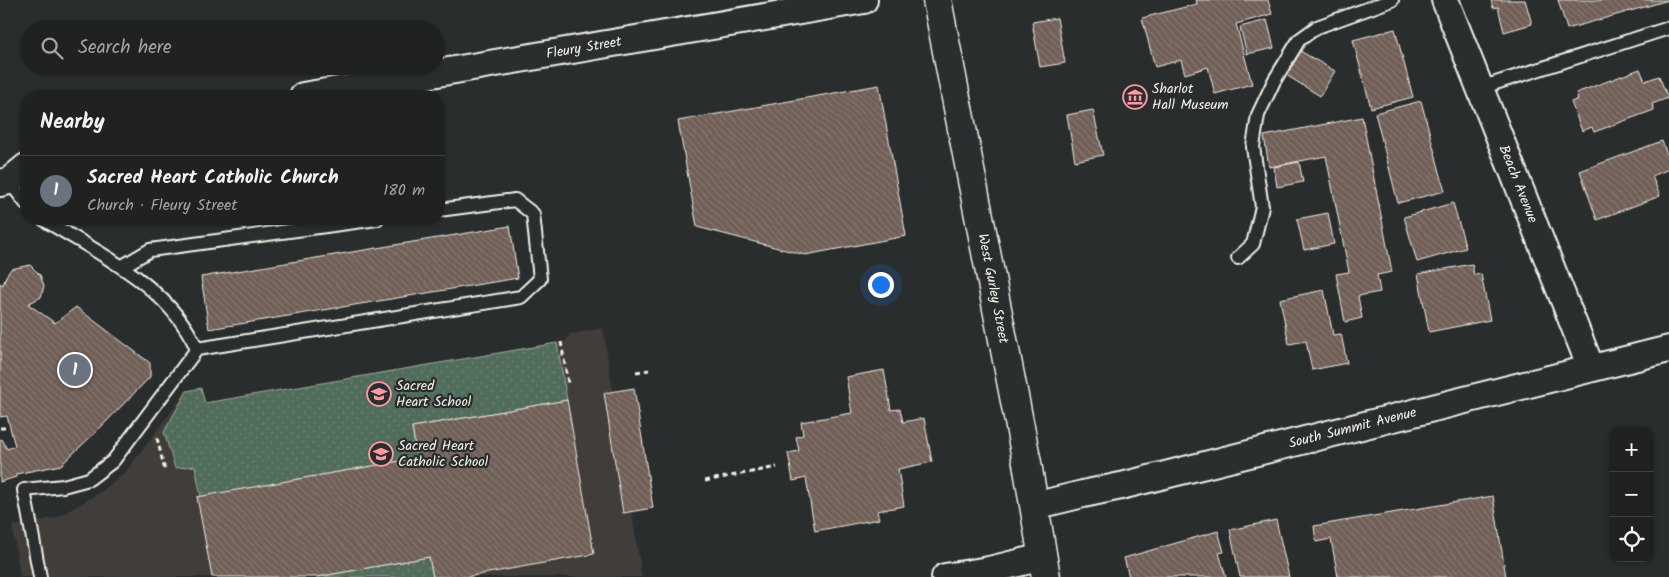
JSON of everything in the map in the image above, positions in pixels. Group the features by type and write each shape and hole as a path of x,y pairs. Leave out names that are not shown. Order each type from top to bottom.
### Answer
{"main road":[{"name":"West Gurley Street","path":"937,0 1045,567"}],"street":[{"name":"Fleury Street","path":"445,72 864,0"},
{"name":"Beach Avenue","path":"1445,0 1591,368"},
{"name":"Fleury Street","path":"338,90 426,75"},
{"name":"South Summit Avenue","path":"1034,506 1131,484 1669,350"},
{"path":"945,577 989,570 1045,567"}],"lane":[{"path":"1238,258 1253,244 1262,207 1253,147 1258,115 1274,81 1298,40 1317,27 1392,0"},
{"path":"1480,88 1669,28"},
{"path":"12,177 20,192"},
{"path":"40,577 24,490 63,486 89,479 113,461 197,349 520,297 540,279 533,214 515,200 445,209"},
{"path":"53,225 121,267 154,290 184,324 197,349"},
{"path":"121,267 150,250 333,225"}],"path":[{"path":"561,342 568,383"},
{"path":"636,372 649,370"},
{"path":"0,428 6,428"},
{"path":"156,433 165,471"},
{"path":"705,481 778,467"}],"shaded area":[{"name":"Sacred Heart Catholic School","path":"603,328 642,577 20,577 12,526 58,517 99,493 124,474 187,391 201,388 205,403 561,342 566,341 570,334"}],"green space":[{"path":"557,343 567,400 412,427 417,458 201,497 195,466 175,468 164,432 187,391 201,388 205,403"},
{"path":"429,557 433,577 317,577"}],"building":[{"path":"1196,0 1268,0 1272,14 1236,24 1252,84 1215,94 1208,67 1185,74 1181,60 1155,67 1142,18 1197,4"},
{"path":"1491,0 1525,0 1532,24 1504,32 1498,7 1493,8"},
{"path":"1558,0 1669,0 1567,29"},
{"path":"1057,18 1065,63 1040,67 1032,22"},
{"path":"1267,20 1274,48 1247,54 1240,27"},
{"path":"1395,29 1413,97 1371,108 1353,40"},
{"path":"1300,51 1335,71 1320,96 1286,75"},
{"path":"1640,69 1645,81 1659,76 1668,98 1652,104 1654,110 1594,132 1592,127 1582,131 1571,102 1578,99 1576,93"},
{"path":"879,85 906,236 805,255 697,227 678,121"},
{"path":"1421,101 1445,191 1398,203 1375,113"},
{"path":"1093,110 1103,155 1075,161 1067,115"},
{"path":"1362,117 1392,272 1377,275 1380,292 1358,296 1362,318 1345,322 1336,274 1349,272 1326,156 1269,167 1264,136"},
{"path":"1662,141 1669,160 1669,169 1652,176 1660,196 1597,220 1580,171"},
{"path":"1299,162 1303,182 1277,187 1274,167"},
{"path":"1453,203 1466,248 1417,262 1404,217"},
{"path":"1328,213 1334,244 1304,250 1297,219"},
{"path":"510,226 518,278 209,329 201,277"},
{"path":"1472,264 1474,275 1481,274 1490,320 1429,332 1418,274"},
{"path":"30,265 40,275 44,286 41,297 28,304 55,323 76,307 150,363 150,377 61,465 16,474 16,477 0,482 0,440 2,439 7,449 15,446 7,416 0,417 0,283 3,285 11,269"},
{"path":"1324,290 1333,335 1341,334 1347,363 1312,370 1306,341 1289,344 1280,299"},
{"path":"884,370 891,410 900,409 903,422 924,418 932,462 898,469 904,506 877,511 879,519 815,531 806,478 793,481 788,453 799,451 796,437 803,435 801,422 852,413 846,377"},
{"path":"634,388 653,508 623,513 604,393"},
{"path":"567,400 594,554 466,577 433,577 429,557 317,577 212,577 197,497 417,458 412,427"},
{"path":"1493,496 1506,577 1338,577 1331,539 1316,542 1314,526"},
{"path":"1276,520 1289,577 1240,577 1230,530"},
{"path":"1218,531 1224,552 1219,553 1226,577 1129,577 1124,558"}],"place":[{"name":"Sharlot Hall Museum","path":"1135,97"},
{"name":"Sacred Heart Catholic Church","path":"75,370"},
{"name":"Sacred Heart School","path":"379,394"},
{"name":"Sacred Heart Catholic School","path":"381,454"}]}
